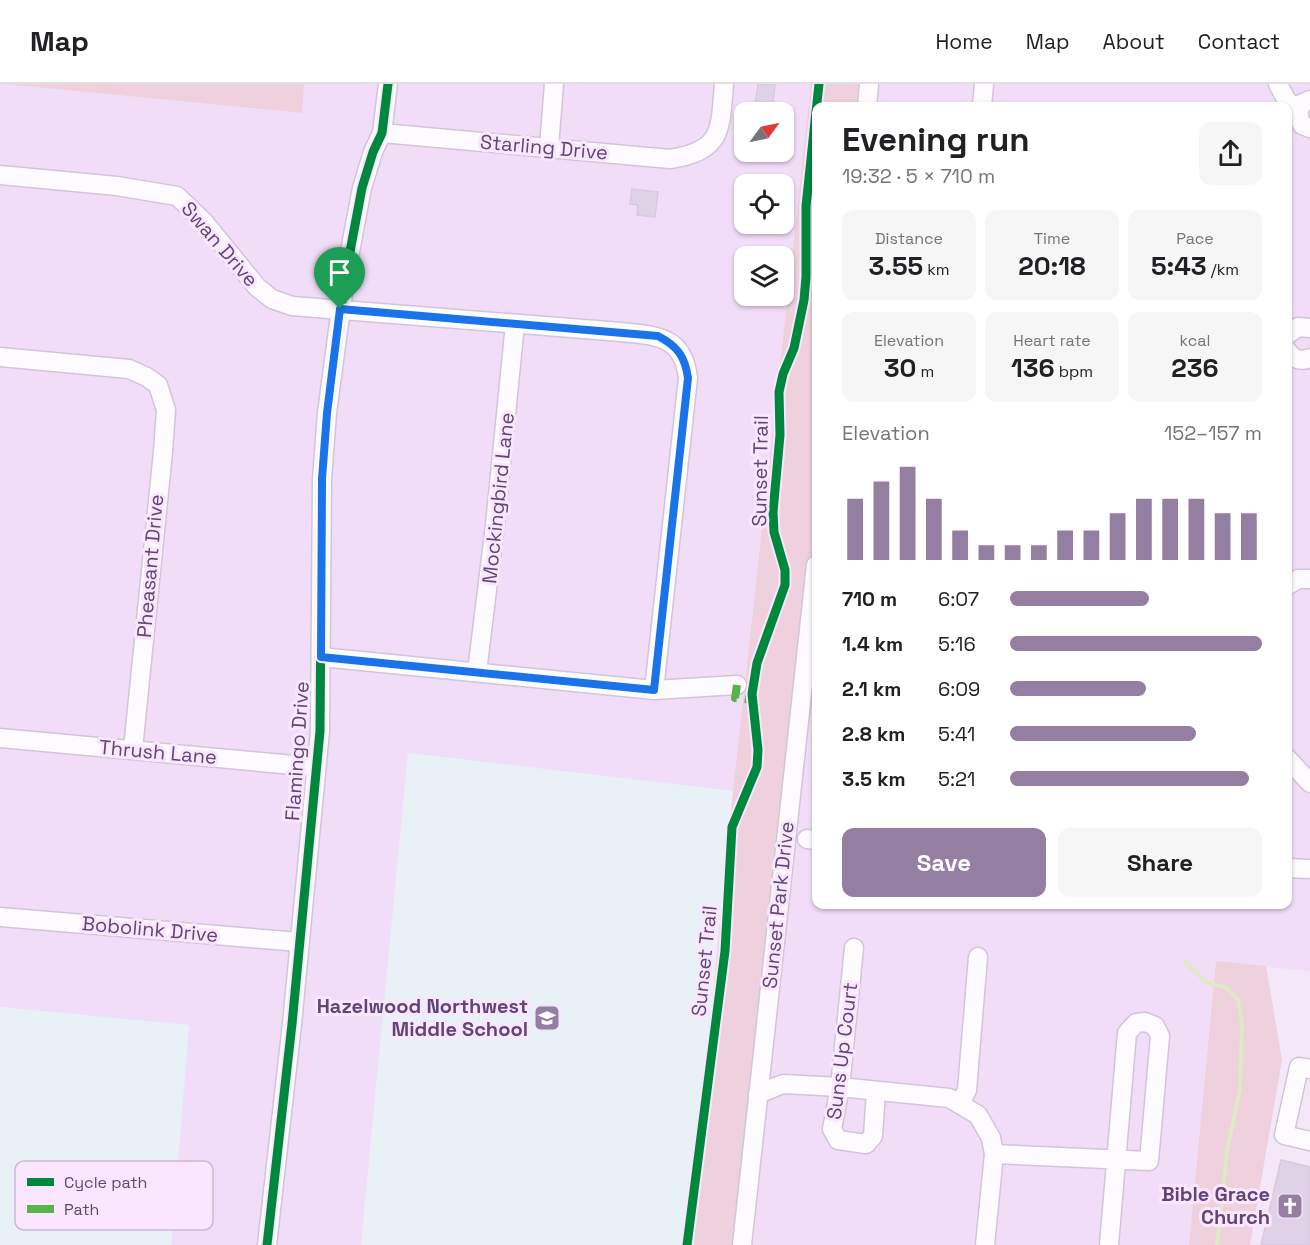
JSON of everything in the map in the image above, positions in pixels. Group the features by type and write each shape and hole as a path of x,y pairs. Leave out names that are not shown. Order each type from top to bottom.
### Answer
{"street":[{"name":"Flamingo Drive","path":"267,1245 320,731 322,479 327,413 340,309 362,188 373,152 382,133 388,84"},
{"path":"549,147 554,84"},
{"name":"Starling Drive","path":"382,133 670,159 704,150 720,126 724,84"},
{"path":"867,102 869,84"},
{"path":"982,102 984,84"},
{"path":"1278,84 1287,101 1304,104 1299,120 1310,128"},
{"name":"Swan Drive","path":"0,175 117,186 177,196 204,222 257,287 272,299 292,306 658,336 673,343 682,355 688,378 654,690"},
{"name":"Mockingbird Lane","path":"477,672 495,525 515,324"},
{"path":"1292,331 1298,327 1310,328"},
{"path":"1292,356 1300,360 1310,358"},
{"name":"Pheasant Drive","path":"0,357 129,369 158,385 166,410 133,749"},
{"path":"1292,583 1298,579 1310,579"},
{"name":"Sunset Park Drive","path":"742,1245 812,601"},
{"path":"321,657 654,690 737,685"},
{"name":"Thrush Lane","path":"0,738 315,767"},
{"path":"1292,763 1310,783"},
{"path":"1292,868 1310,869"},
{"name":"Bobolink Drive","path":"0,917 299,942"},
{"name":"Suns Up Court","path":"854,948 840,1087 832,1129 838,1140 866,1144 873,1136 876,1091"},
{"path":"960,1104 967,1090 978,957"},
{"path":"994,1154 1117,1160 1149,1161 1160,1036 1155,1026 1145,1022 1136,1023 1127,1033 1117,1160 1109,1245"},
{"path":"1310,1069 1299,1067 1284,1135 1310,1142"},
{"path":"758,1094 783,1084 840,1087 949,1098 978,1114 991,1138 994,1154 986,1245"}],"shaded area":[{"path":"0,84 301,113 304,84 811,84 793,246 734,246 734,306 787,306 733,791 408,753 361,1245 171,1245 172,1230 213,1230 213,1161 178,1161 189,1026 0,1007"},
{"path":"3,84 304,84 302,113"},
{"path":"811,84 864,84 862,102 812,102 812,553 736,1245 688,1245 733,791 787,306 794,306 793,246"},
{"path":"876,84 1310,84 1310,971 1216,962 1189,1245 753,1245 783,918 812,655 812,909 1292,909 1292,102 874,102"},
{"name":"Hazelwood Northwest Middle School","path":"408,753 733,791 688,1245 361,1245"},
{"path":"1216,961 1266,966 1282,1060 1250,1245 1189,1245"},
{"path":"0,1007 189,1025 178,1161 15,1161 15,1230 172,1230 171,1245 0,1245"}],"building":[{"path":"758,84 775,84 773,102 755,102"},
{"path":"632,189 658,192 655,217 637,215 638,205 630,204"},
{"name":"Bible Grace Church","path":"1281,1160 1310,1167 1310,1245 1261,1245"}],"waterway":[{"path":"1185,962 1206,982 1227,988 1238,1000 1242,1023 1240,1089 1227,1151 1217,1245"}],"marked path":[{"path":"737,685 735,698 753,700"}],"cycle path":[{"path":"267,1245 292,1024 320,731 322,479 327,413 345,278 362,188 373,152 382,133 388,84"},
{"name":"Sunset Trail","path":"817,102 819,84"},
{"name":"Sunset Trail","path":"687,1245 725,951 732,827 757,767 758,750 752,694 757,663 785,585 785,570 774,532 773,512 780,435 779,392 783,374 794,348 804,300 806,206 812,150"}],"place":[{"name":"Hazelwood Northwest Middle School","path":"547,1018"},
{"name":"Bible Grace Church","path":"1290,1206"}],"route":[{"path":"340,309 621,332 658,336 673,343 682,355 687,367 688,378 654,690 321,657 322,479 327,413 340,309"}]}
